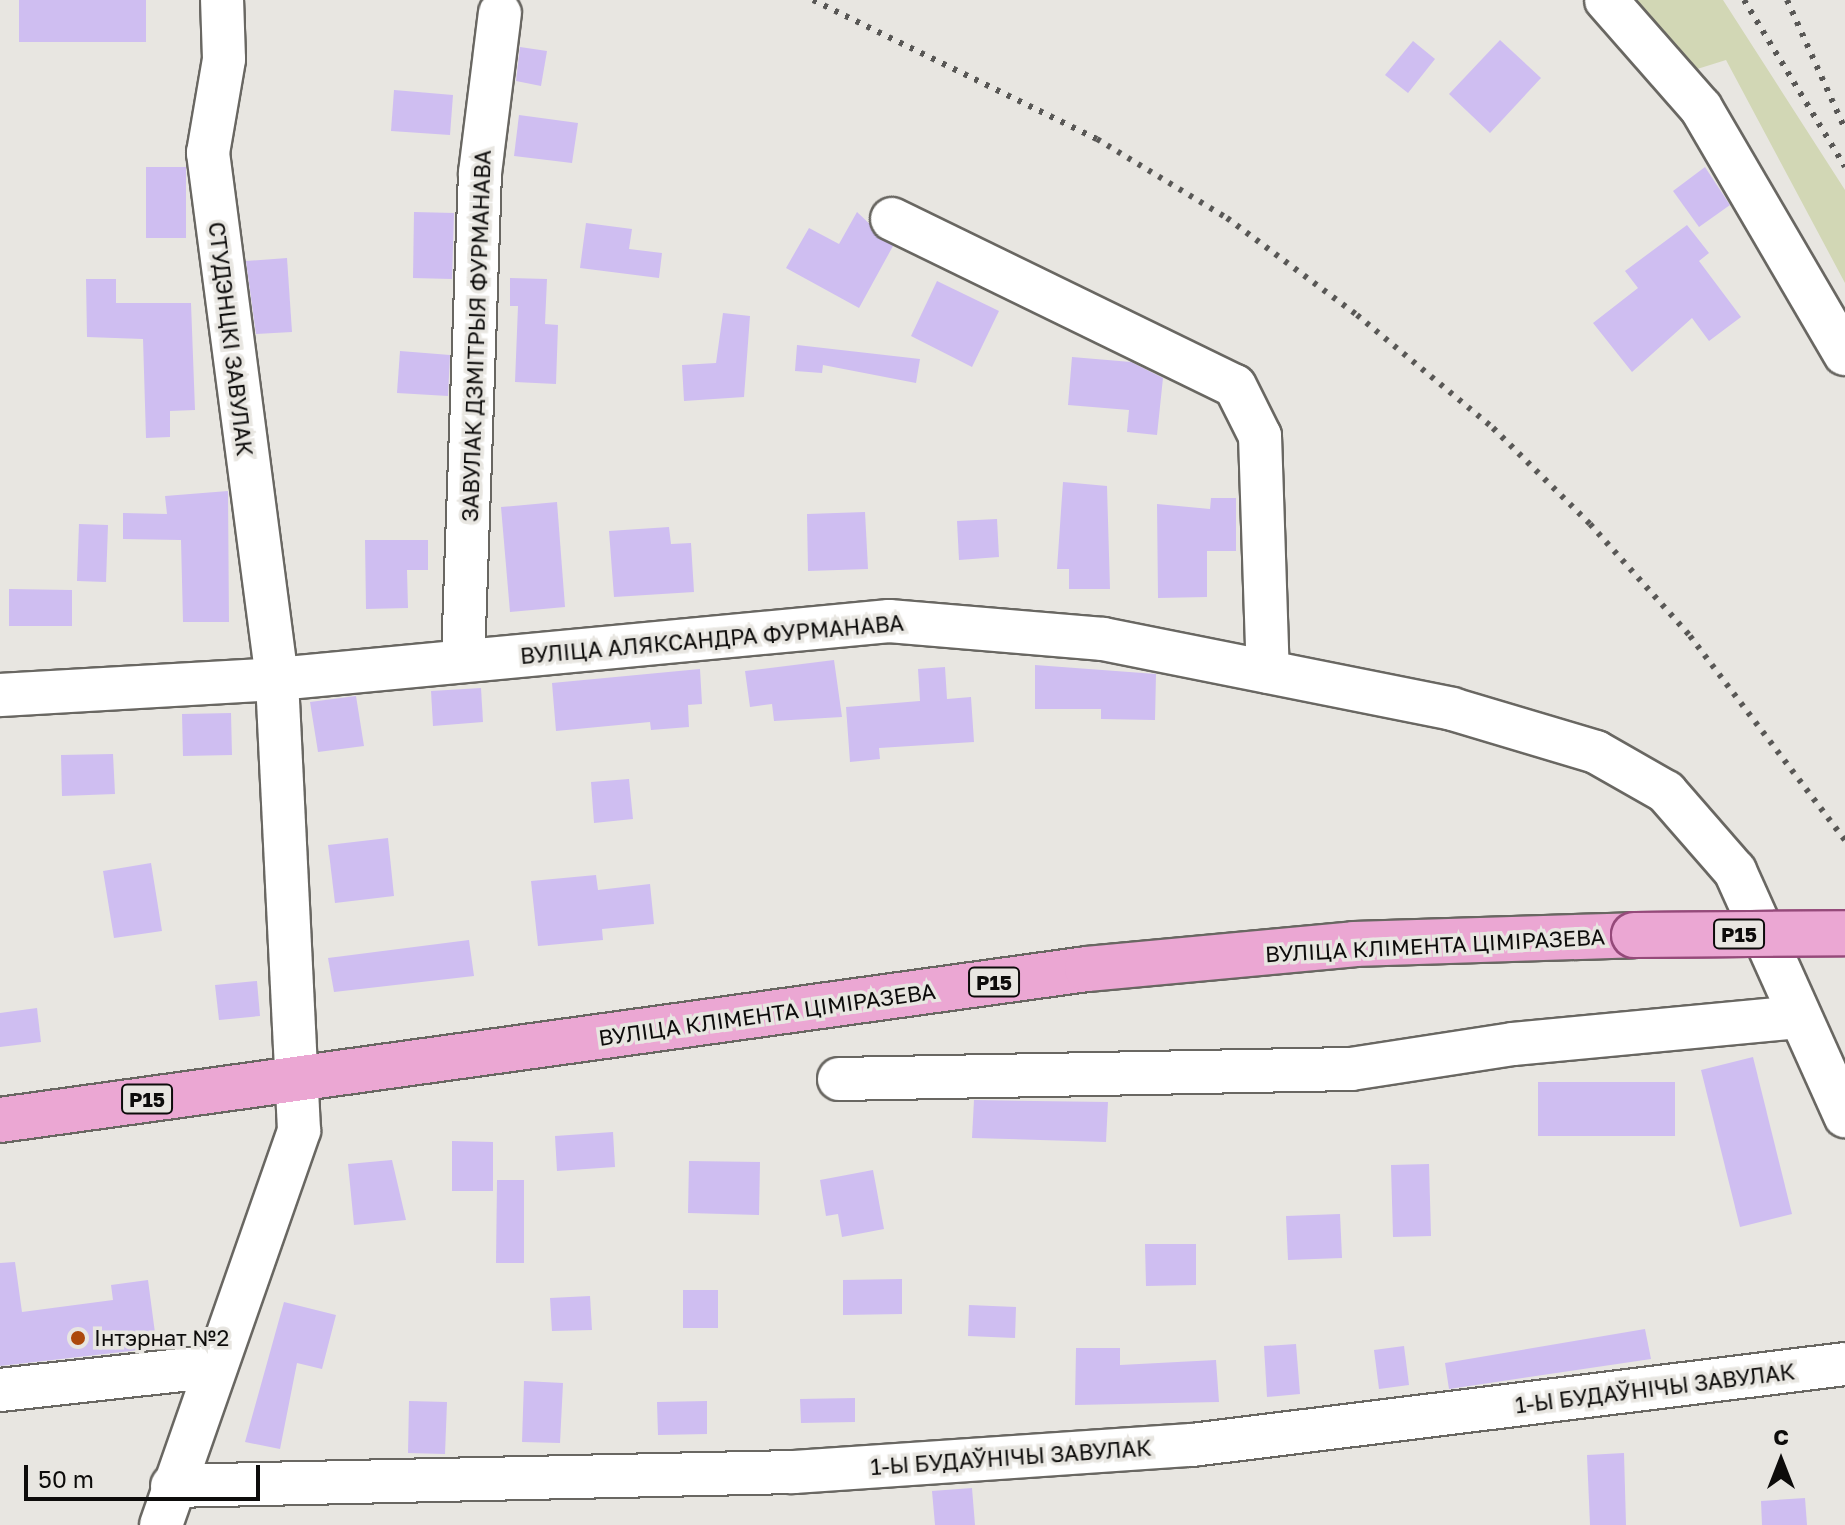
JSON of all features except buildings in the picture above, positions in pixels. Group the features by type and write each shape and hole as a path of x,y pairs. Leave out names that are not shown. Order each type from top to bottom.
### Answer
{"main road":[{"name":"ВУЛІЦА КЛІМЕНТА ЦІМІРАЗЕВА","path":"0,1120 1087,969 1354,944 1634,935 1845,933"}],"street":[{"name":"СТУДЭНЦКІ ЗАВУЛАК","path":"166,1505 299,1130 294,1078 277,679 208,153 224,59 222,0"},
{"path":"1606,0 1701,108 1845,354"},
{"name":"ЗАВУЛАК ДЗМІТРЫЯ ФУРМАНАВА","path":"463,659 480,173 500,13"},
{"path":"892,219 1235,386 1260,436 1268,672"},
{"name":"ВУЛІЦА АЛЯКСАНДРА ФУРМАНАВА","path":"0,695 277,679 889,621 1103,639 1481,718 1596,752 1666,792 1735,871 1796,1017 1845,1116"},
{"path":"839,1079 1351,1069 1499,1045 1796,1017"},
{"name":"1-Ы БУДАЎНІЧЫ ЗАВУЛАК","path":"166,1505 793,1472 1192,1445 1845,1364"},
{"path":"0,1390 216,1366"}],"green space":[{"path":"1633,0 1723,0 1845,190 1845,283 1726,60 1694,70"}],"railway":[{"path":"813,0 1097,139 1227,218 1357,315 1493,428 1590,524 1690,636 1845,840"},
{"path":"1744,0 1845,167"},
{"path":"1787,0 1845,129"}],"place":[{"name":"Інтэрнат №2","path":"78,1338"}]}
